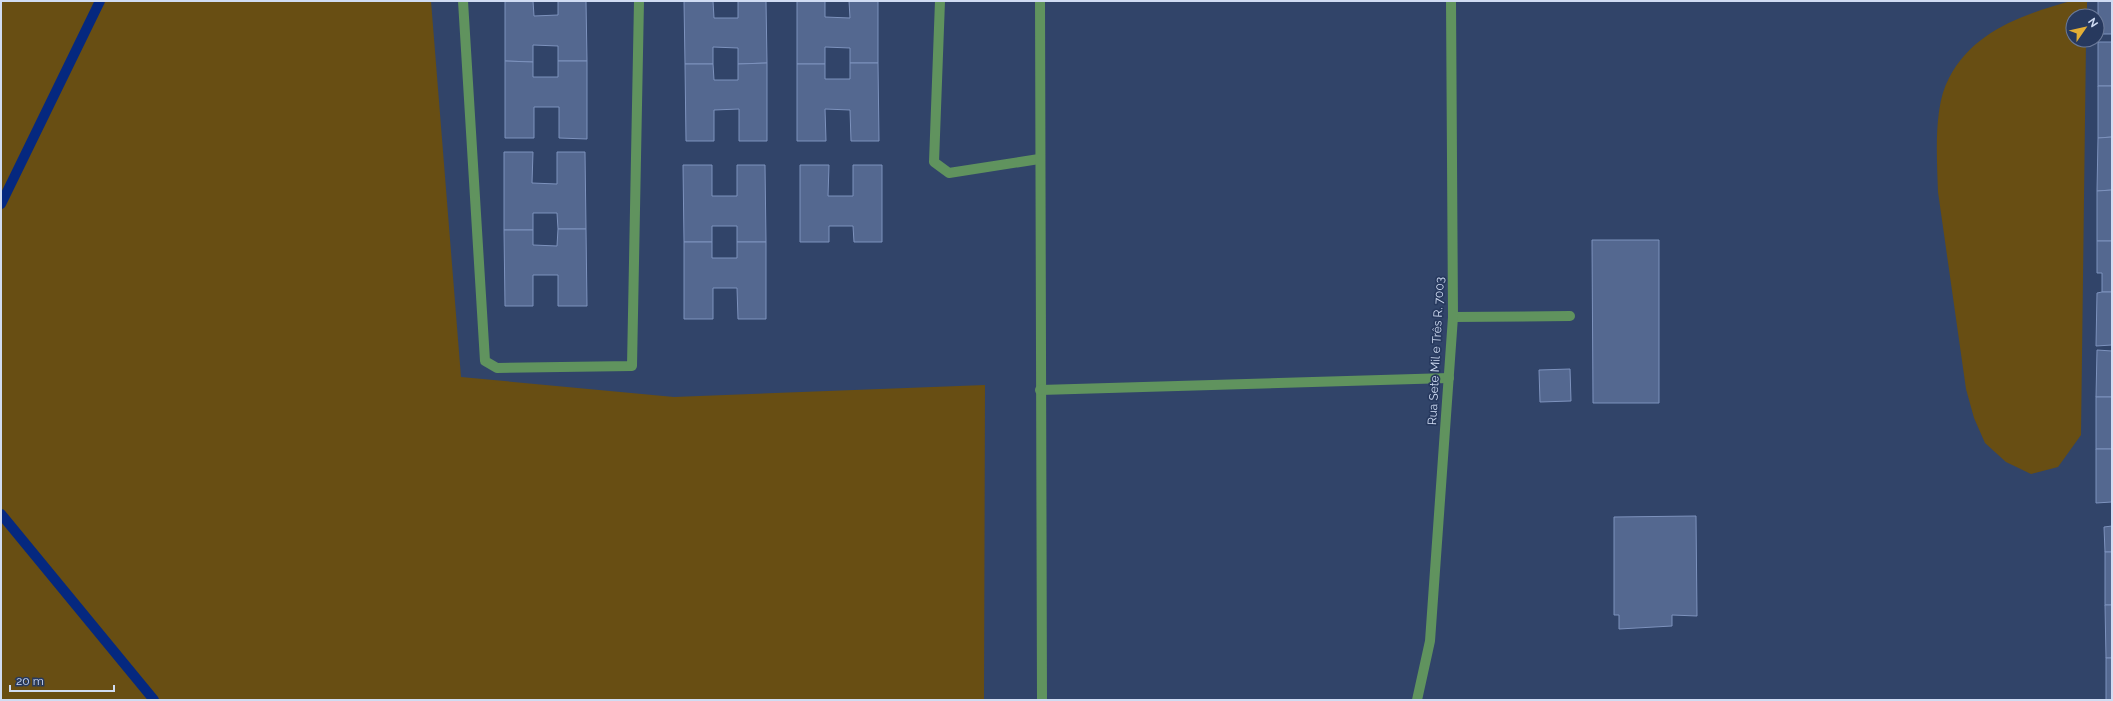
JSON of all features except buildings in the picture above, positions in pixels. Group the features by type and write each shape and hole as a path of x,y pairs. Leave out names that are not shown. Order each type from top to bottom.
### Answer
{"street":[{"path":"463,1 485,361 497,368 632,366 639,1"},
{"path":"940,1 934,162 949,173 1039,158"},
{"path":"1040,1 1039,158 1042,700"},
{"name":"Rua Sete Mil e Três R. 7003","path":"1417,700 1430,641 1453,317 1451,1"},
{"path":"1453,317 1570,316"},
{"path":"1040,390 1448,378"}],"shaded area":[{"path":"1,1 431,1 461,377 674,397 985,385 984,700 1,700"},
{"path":"2071,1 2087,1 2087,8 2065,8 2065,48 2086,48 2081,435 2058,467 2031,474 2006,462 1985,443 1974,418 1966,389 1938,192 1937,134 1940,103 1949,78 1959,62 1986,36 2001,27 2053,6"}],"waterway":[{"path":"1,204 100,1"},
{"path":"1,514 154,700"}]}
